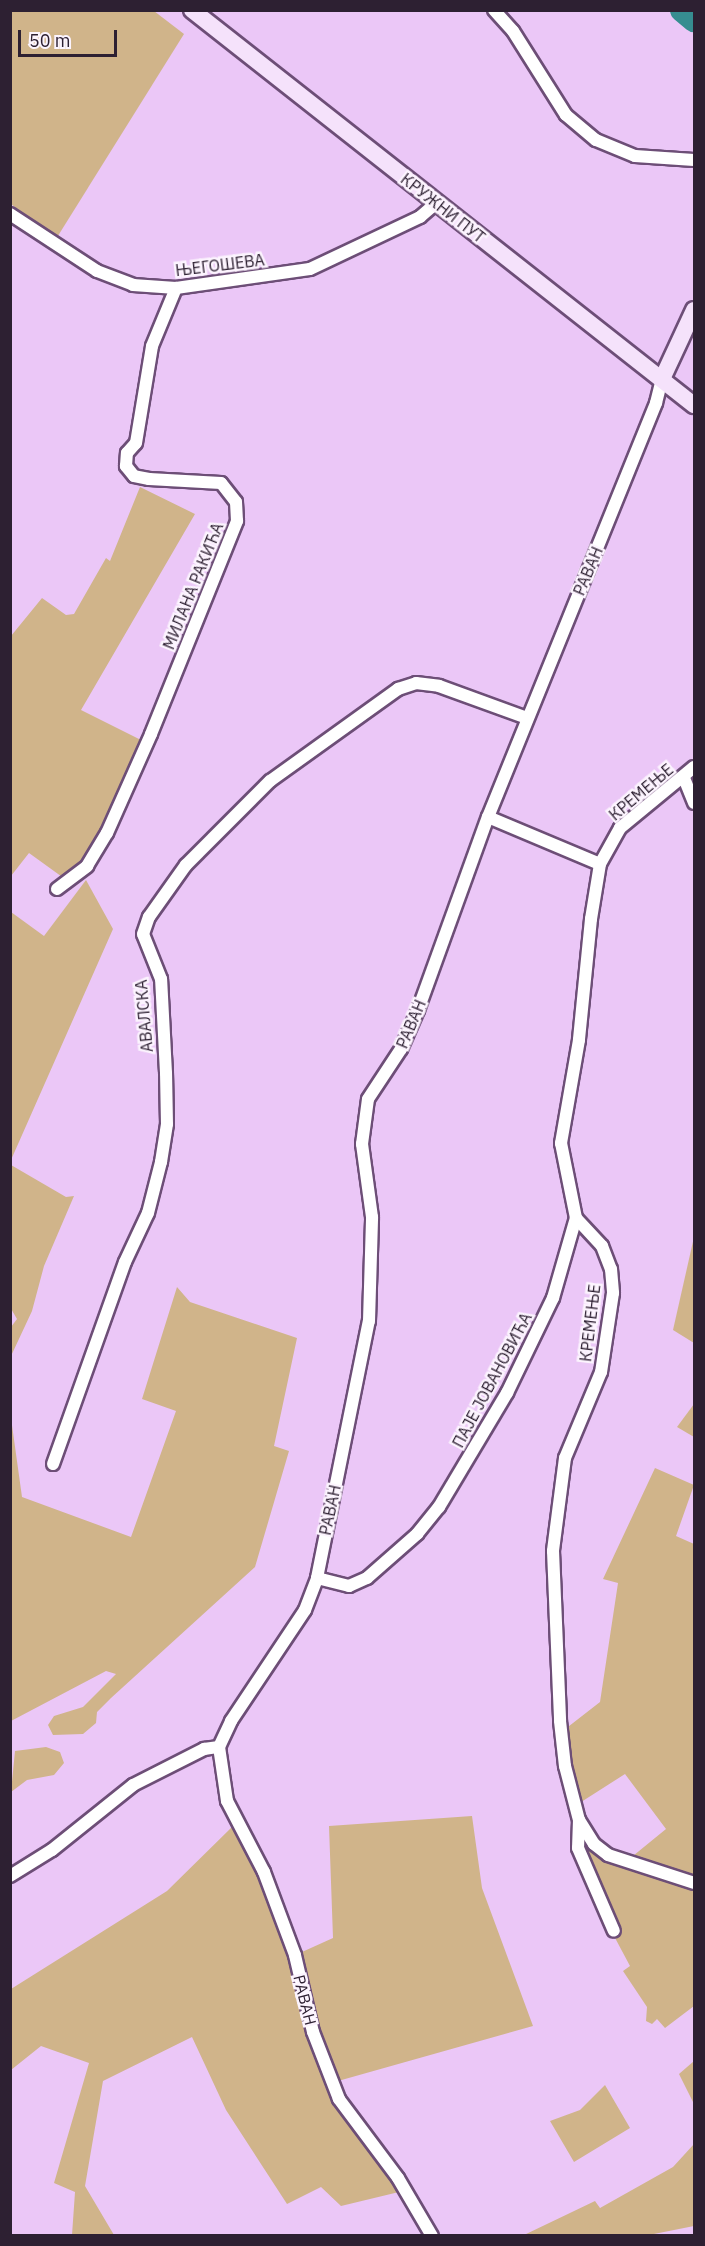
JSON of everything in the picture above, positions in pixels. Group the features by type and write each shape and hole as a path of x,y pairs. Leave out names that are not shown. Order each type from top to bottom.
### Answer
{"main road":[{"name":"КРУЖНИ ПУТ","path":"192,10 694,405"},
{"name":"РАВАН","path":"662,379 694,310"}],"street":[{"path":"494,10 513,31 566,115 596,140 635,156 694,160"},
{"name":"ЊЕГОШЕВА","path":"10,213 97,271 133,285 176,288 310,269 420,217 436,202"},
{"name":"МИЛАНА РАКИЋА","path":"57,890 87,866 107,833 151,734 237,521 236,502 220,483 134,476 126,466 127,453 136,442 152,346 176,288"},
{"name":"РАВАН","path":"432,2235 398,2178 339,2099 313,2032 295,1955 264,1872 227,1801 219,1747 231,1720 305,1610 316,1578 369,1321 372,1216 362,1144 368,1099 402,1049 488,817 656,403 662,379"},
{"name":"АВАЛСКА","path":"53,1464 125,1262 148,1212 161,1162 166,1124 166,1073 161,979 143,934 149,917 186,865 270,781 398,689 416,683 439,686 527,718"},
{"name":"КРЕМЕЊЕ","path":"614,1931 578,1848 579,1820 565,1766 560,1721 552,1551 564,1458 601,1372 613,1293 611,1269 602,1246 576,1218 561,1143 600,864 620,828 684,778 694,767"},
{"path":"684,778 694,803"},
{"path":"488,817 600,864"},
{"name":"ПАЈЕ ЈОВАНОВИЋА","path":"316,1578 349,1586 367,1578 417,1534 439,1507 507,1393 553,1298 576,1218"},
{"path":"10,1876 52,1850 133,1785 204,1749 219,1747"},
{"name":"КРЕМЕЊЕ","path":"579,1820 594,1844 608,1855 694,1884"}],"shaded area":[{"path":"10,11 154,11 184,34 56,239 11,204"},
{"path":"140,487 195,514 81,710 145,742 91,855 65,879 29,853 11,876 11,636 42,598 66,615 74,614 106,558 110,561"},
{"path":"86,880 113,929 11,1160 11,912 44,936"},
{"path":"11,1165 66,1197 74,1196 44,1266 32,1311 11,1356 11,1327 17,1319 10,1307"},
{"path":"694,1237 694,1343 673,1330"},
{"path":"177,1287 190,1302 297,1338 274,1446 289,1451 255,1567 111,1698 97,1712 96,1723 83,1734 53,1735 48,1725 54,1716 83,1707 116,1674 106,1671 11,1721 11,1418 22,1497 131,1537 176,1411 142,1399"},
{"path":"694,1404 694,1437 677,1427"},
{"path":"655,1468 694,1485 676,1536 694,1544 694,1882 628,1860 666,1829 625,1774 578,1804 564,1730 600,1702 618,1583 603,1579"},
{"path":"46,1747 60,1752 64,1763 54,1775 27,1780 11,1792 15,1751"},
{"path":"472,1816 482,1888 533,2026 338,2081 319,2031 302,1952 333,1938 329,1826"},
{"path":"232,1827 261,1880 288,1956 307,2033 334,2100 399,2192 341,2206 321,2187 287,2204 226,2110 192,2037 103,2081 85,2186 114,2235 72,2235 75,2192 54,2183 89,2063 41,2046 11,2070 11,1989 167,1891"},
{"path":"589,1841 606,1857 650,1875 694,1886 694,2006 665,2028 657,2019 652,2024 646,2021 647,2007 623,1971 630,1966 614,1936 580,1846"},
{"path":"694,2061 694,2104 679,2074"},
{"path":"605,2085 630,2128 574,2162 550,2121 580,2110"},
{"path":"694,2144 694,2226 649,2235 524,2235 595,2201 600,2208 673,2167"}],"waterway":[{"path":"682,10 694,20"}]}
